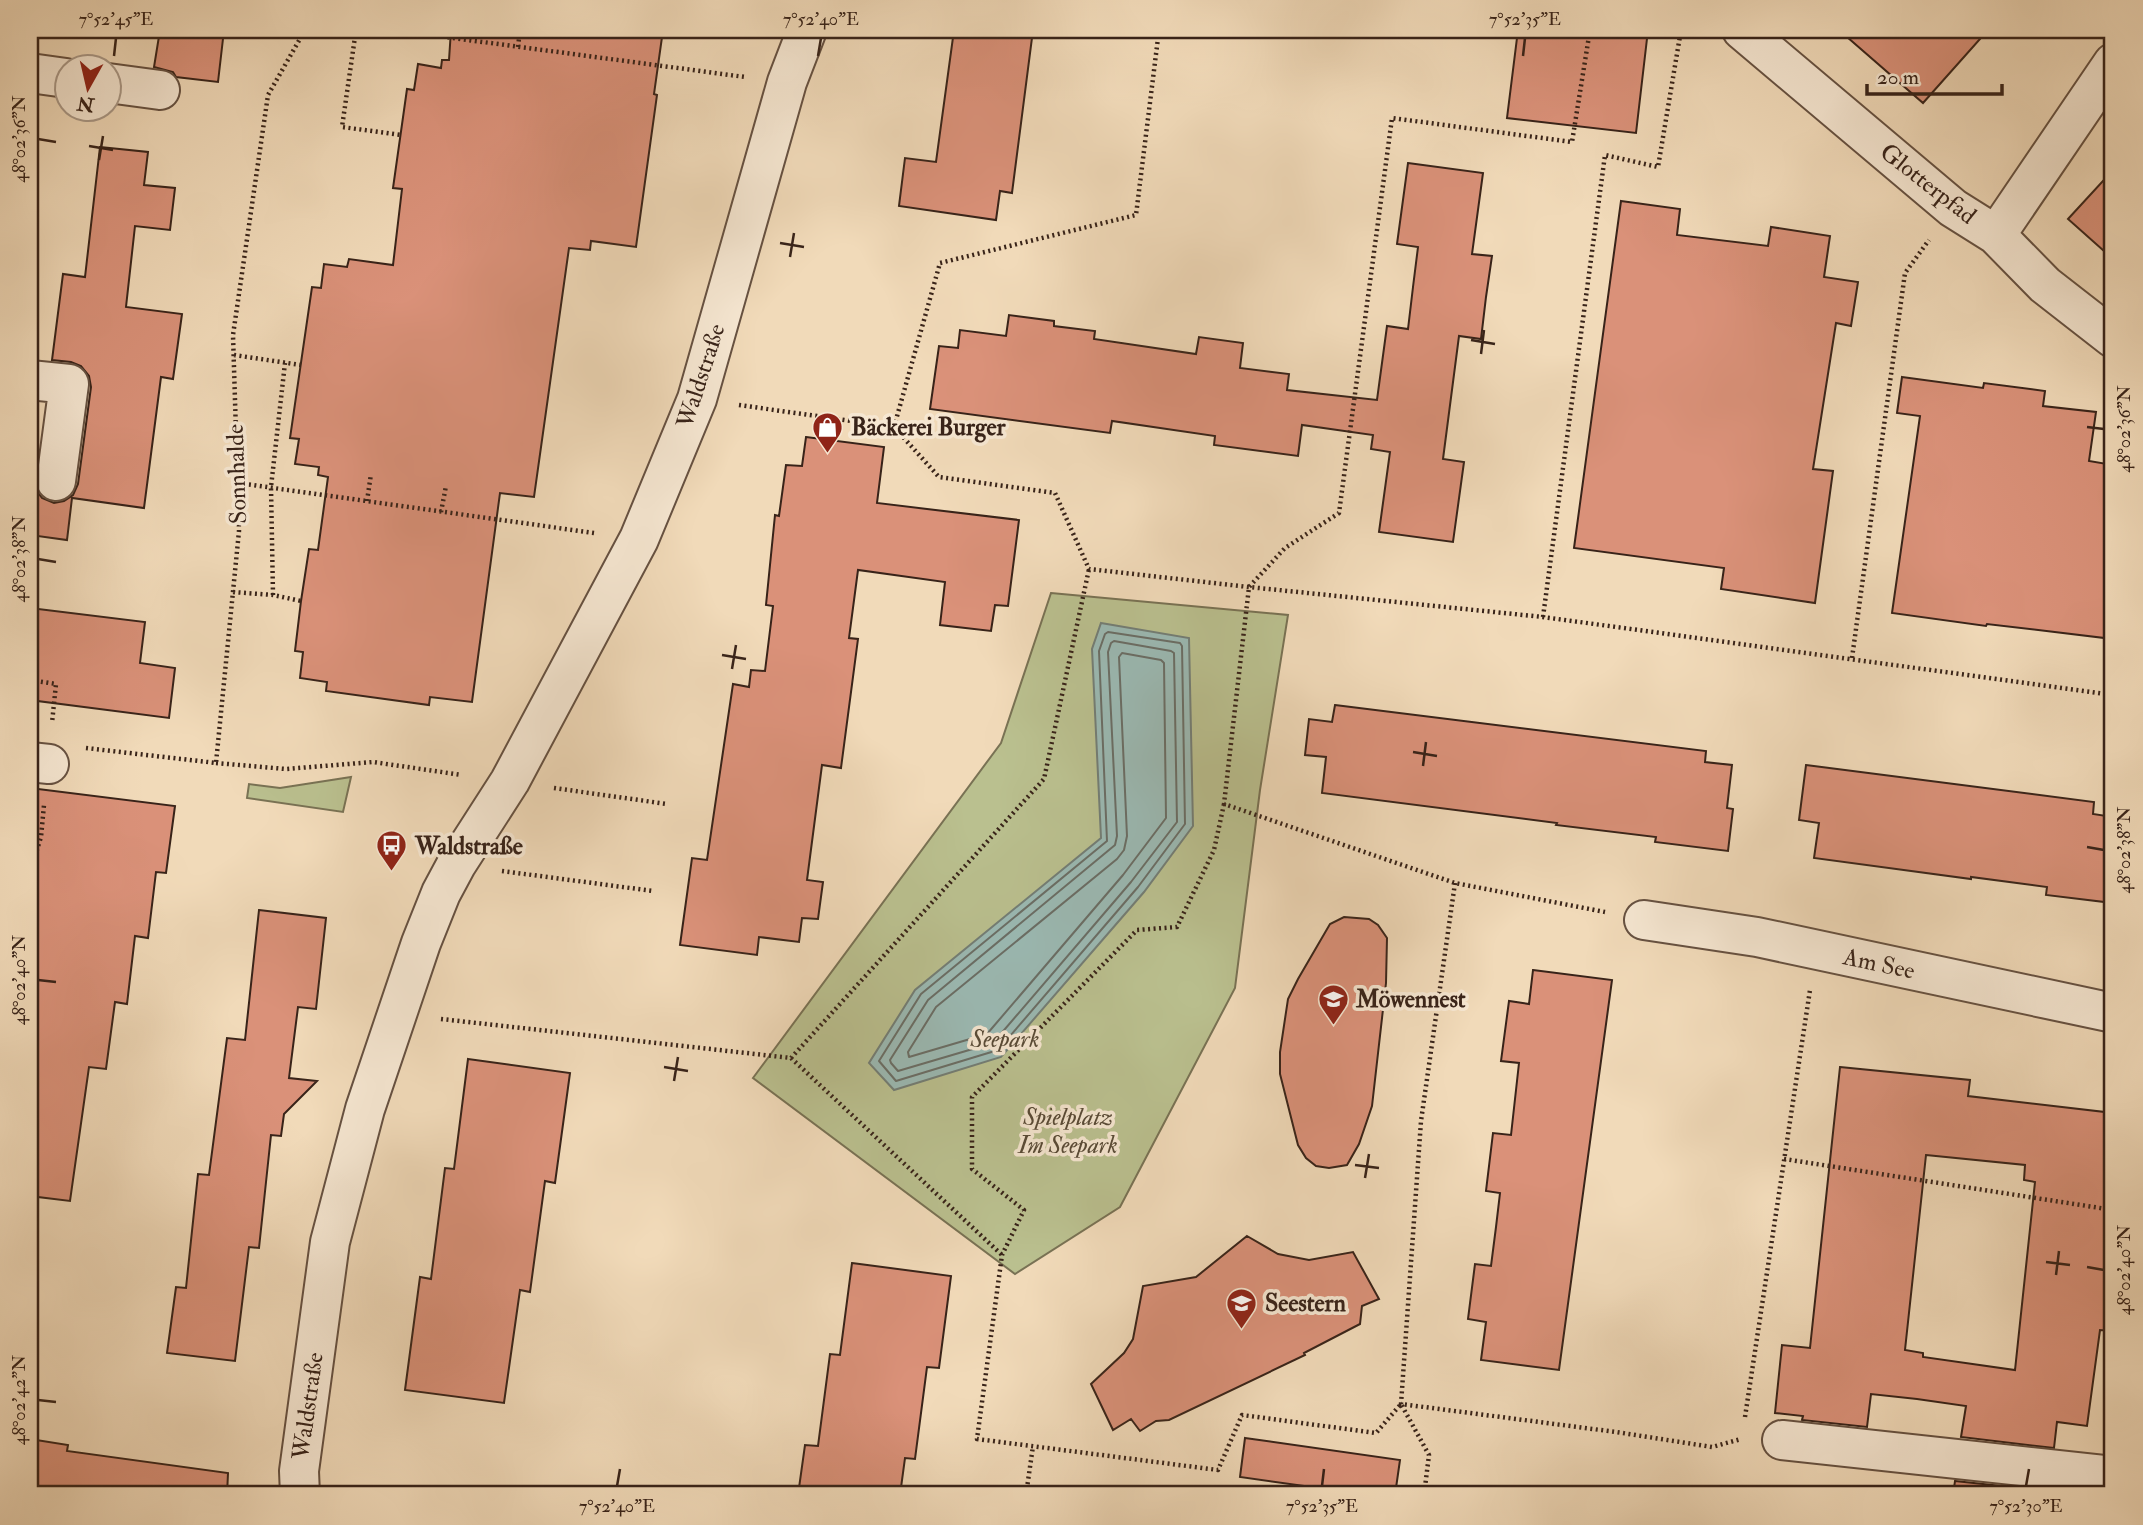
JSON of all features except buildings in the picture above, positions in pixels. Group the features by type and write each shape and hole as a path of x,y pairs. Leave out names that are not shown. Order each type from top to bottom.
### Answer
{"street":[{"name":"Waldstraße","path":"300,1495 299,1471 330,1242 365,1109 421,943 441,893 456,865 510,782 639,540 696,399 787,82 807,30"},
{"name":"Glotterpfad","path":"1742,30 1953,208 1996,235 2045,285 2113,338"},
{"path":"1996,235 2113,63"},
{"path":"30,73 52,76"},
{"path":"122,85 160,90"},
{"path":"30,380 69,384 56,481"},
{"name":"Am See","path":"1644,920 1757,937 2113,1013"},
{"path":"1782,1440 2113,1476"}],"path":[{"name":"Sonnhalde","path":"216,763 239,531 233,335 268,95 305,30"},
{"path":"356,30 342,127 401,135"},
{"path":"393,30 787,82"},
{"path":"518,47 520,30"},
{"path":"894,427 940,263 1136,215 1159,30"},
{"path":"1401,1404 1376,1433 1242,1415 1218,1470 977,1439 1002,1255 1024,1210 972,1169 972,1097 1137,930 1177,928 1214,849 1224,804 1249,587 1285,548 1339,513 1392,118 1572,142 1590,30"},
{"path":"1544,617 1605,155 1658,167 1681,30"},
{"path":"1852,658 1905,273 1953,208"},
{"path":"234,355 301,365"},
{"path":"273,596 271,487 285,363"},
{"path":"696,399 894,427 939,477 1055,493 1089,569 1044,779 791,1059"},
{"path":"367,501 371,474"},
{"path":"238,483 639,540"},
{"path":"441,512 446,486"},
{"path":"1089,569 1544,617 2113,695"},
{"path":"233,592 302,601"},
{"path":"30,680 55,684"},
{"path":"83,747 286,769 373,762 667,804"},
{"path":"30,872 41,837 39,763"},
{"path":"1224,804 1455,883 1644,920"},
{"path":"456,865 653,891"},
{"path":"1424,1495 1429,1455 1401,1404 1421,1121 1455,883"},
{"path":"1744,1425 1815,951"},
{"path":"398,1014 791,1059 1002,1255"},
{"path":"1784,1160 2113,1210"},
{"path":"1401,1404 1712,1447 1742,1439"},
{"path":"1026,1495 1033,1446"},
{"path":"1266,1495 1267,1489 1308,1495"}],"green space":[{"name":"Seepark","path":"1051,593 1288,615 1260,790 1235,988 1120,1207 1015,1274 753,1078 1001,743"},
{"path":"351,777 343,812 247,798 249,784 280,788"}],"water":[{"path":"1101,623 1189,638 1193,826 1144,892 1001,1057 894,1090 869,1063 915,990 1101,838 1092,649"}],"place":[{"name":"Bäckerei Burger","path":"828,454"},
{"name":"Waldstraße","path":"392,873"},
{"name":"Möwennest","path":"1333,1026"},
{"name":"Seestern","path":"1242,1330"}],"park label":[{"name":"Spielplatz Im Seepark","path":"1068,1131"}]}
